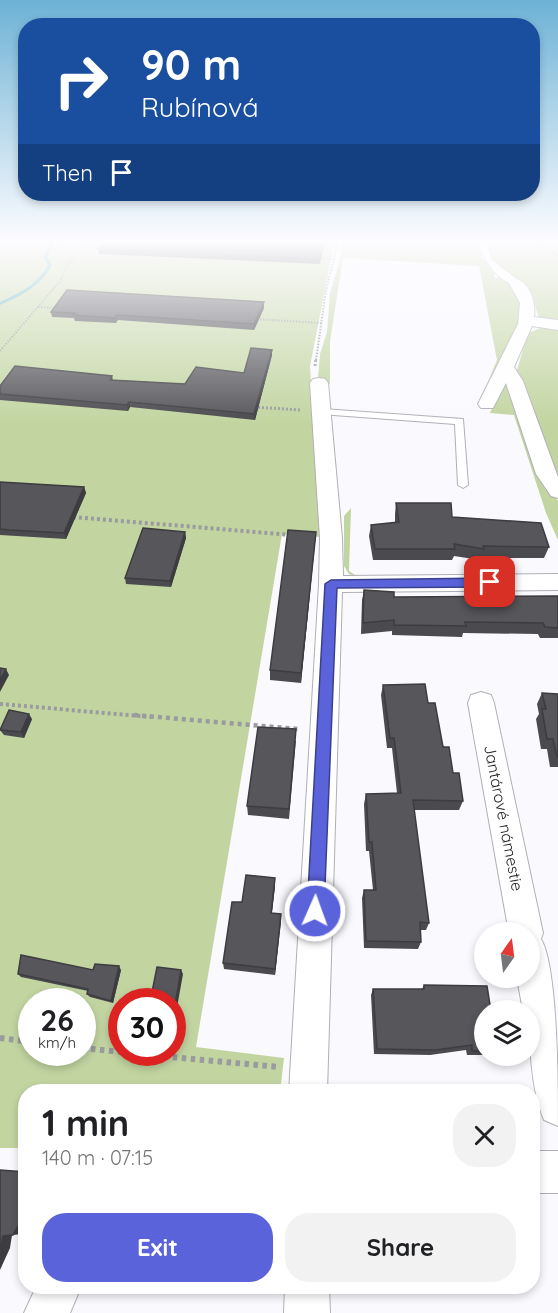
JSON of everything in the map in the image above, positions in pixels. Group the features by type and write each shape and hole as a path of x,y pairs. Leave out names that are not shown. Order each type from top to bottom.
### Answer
{"street":[{"path":"487,404 526,321 528,300"},
{"path":"526,321 558,325"},
{"path":"506,367 514,381 546,474 558,492"},
{"path":"308,1081 331,584 331,538 320,383"},
{"path":"331,584 558,582"},
{"name":"Jantárové námestie","path":"481,703 524,922"},
{"path":"537,988 558,1106"},
{"path":"540,1172 558,1172"},
{"path":"47,1313 56,1294"},
{"path":"307,1294 307,1313"}],"lane":[{"path":"322,412 460,421 464,485"}],"path":[{"path":"0,351 44,300"},
{"path":"320,383 315,375 315,364 325,300"},
{"path":"38,307 61,308"},
{"path":"248,318 323,323"},
{"path":"247,406 322,412"},
{"path":"71,516 331,538"},
{"path":"0,704 323,731"},
{"path":"0,1038 18,1040"},
{"path":"186,1062 308,1081"}],"green space":[{"path":"0,300 323,300 310,366 321,537 282,534 196,1047 284,1058 281,1084 18,1084 18,1148 0,1148"},
{"path":"329,300 336,300 330,341 330,384 318,378 320,354 327,332"},
{"path":"486,300 521,300 521,318 479,403 497,360"},
{"path":"533,300 558,300 558,323 540,319"},
{"path":"543,327 558,329 558,483 517,370 528,333"},
{"path":"505,378 544,481 558,501 558,540 546,513 514,415 490,413"},
{"path":"351,508 349,571 358,577 349,574 344,566 344,516"}],"building":[{"path":"60,300 264,302 254,324 117,315 115,318 51,312"},
{"path":"251,348 272,350 254,414 129,402 127,405 0,394 0,386 15,366 112,376 110,380 185,384 196,367 244,373"},
{"path":"0,482 84,487 64,533 9,530 0,529"},
{"path":"396,503 451,503 452,517 541,523 549,547 483,546 484,549 454,544 455,549 375,549 371,525 399,522"},
{"path":"143,528 185,532 170,581 125,578"},
{"path":"288,530 316,532 301,673 270,670"},
{"path":"364,590 394,592 394,597 558,596 558,628 545,627 543,623 465,622 466,626 394,625 394,620 363,623"},
{"path":"0,668 6,669 0,681"},
{"path":"425,684 428,703 435,703 443,747 449,747 453,773 459,773 463,801 413,800 429,923 420,922 421,942 366,941 364,890 376,890 372,842 369,842 366,794 401,793 394,738 390,738 383,685"},
{"path":"542,693 558,694 558,757 553,739 547,739 542,709 546,709"},
{"path":"9,710 29,714 21,732 0,730"},
{"path":"258,727 296,729 289,809 247,806"},
{"path":"246,875 275,878 271,913 281,914 275,969 223,963 232,902 242,902"},
{"path":"21,955 93,970 95,964 119,966 114,988 108,988 108,1000 96,997 96,988 83,988 18,974"},
{"path":"157,967 181,970 178,988 153,988"},
{"path":"424,985 487,988 489,1000 474,1000 474,1051 472,1051 472,1045 435,1050 377,1049 373,989 424,989"},
{"path":"0,1170 18,1171 18,1226 13,1235 3,1236 0,1250"}],"waterway":[{"path":"0,304 7,300"}],"route":[{"path":"315,911 331,584 490,582"}]}
